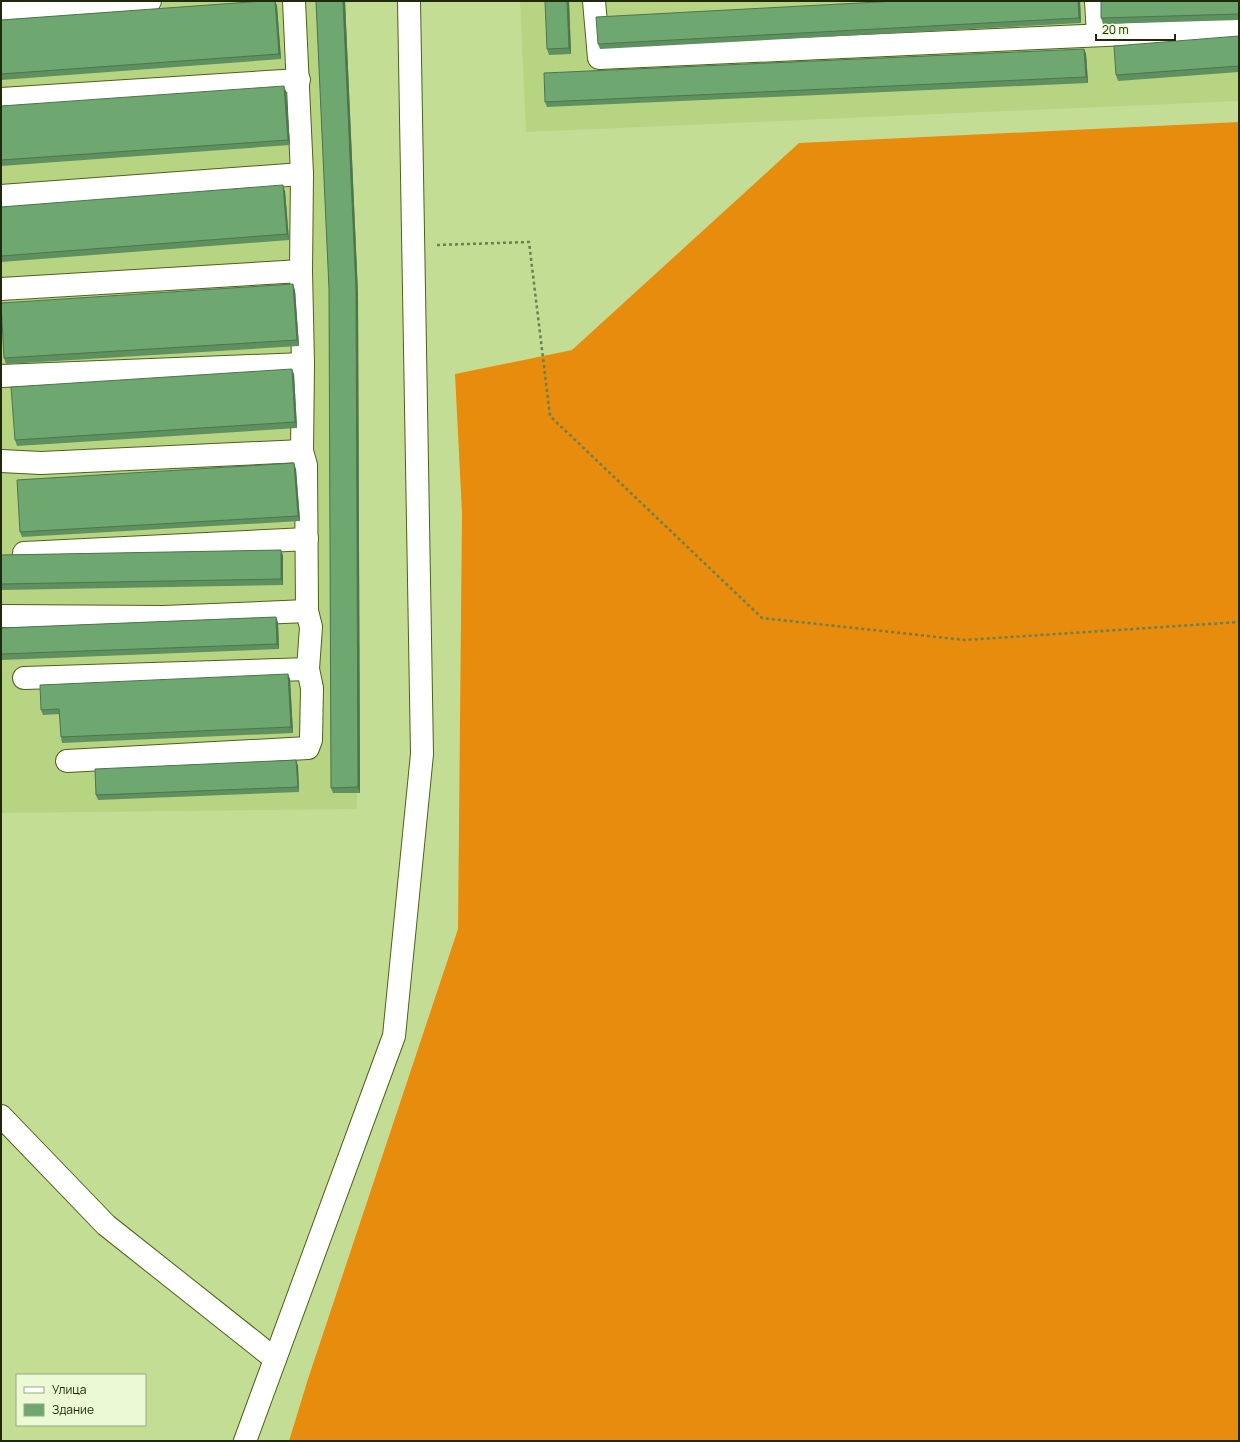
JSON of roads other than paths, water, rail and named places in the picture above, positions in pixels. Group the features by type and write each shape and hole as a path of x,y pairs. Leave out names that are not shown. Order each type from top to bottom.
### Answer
{"street":[{"path":"1,12 150,1"},
{"path":"67,760 308,748 311,740 312,688 308,669 311,627 307,611 306,465 302,451 304,364 301,271 302,174 299,80 294,1"},
{"path":"246,1441 394,1036 422,754 412,245 409,1"},
{"path":"594,1 599,58 1239,29"},
{"path":"1096,1 1098,35"},
{"path":"1,99 299,80"},
{"path":"1,196 302,174"},
{"path":"1,288 301,271"},
{"path":"1,376 304,364"},
{"path":"1,461 41,463 302,451"},
{"path":"24,553 307,539"},
{"path":"1,616 164,617 307,611"},
{"path":"24,678 308,669"},
{"path":"1,1116 106,1225 275,1359"}]}
